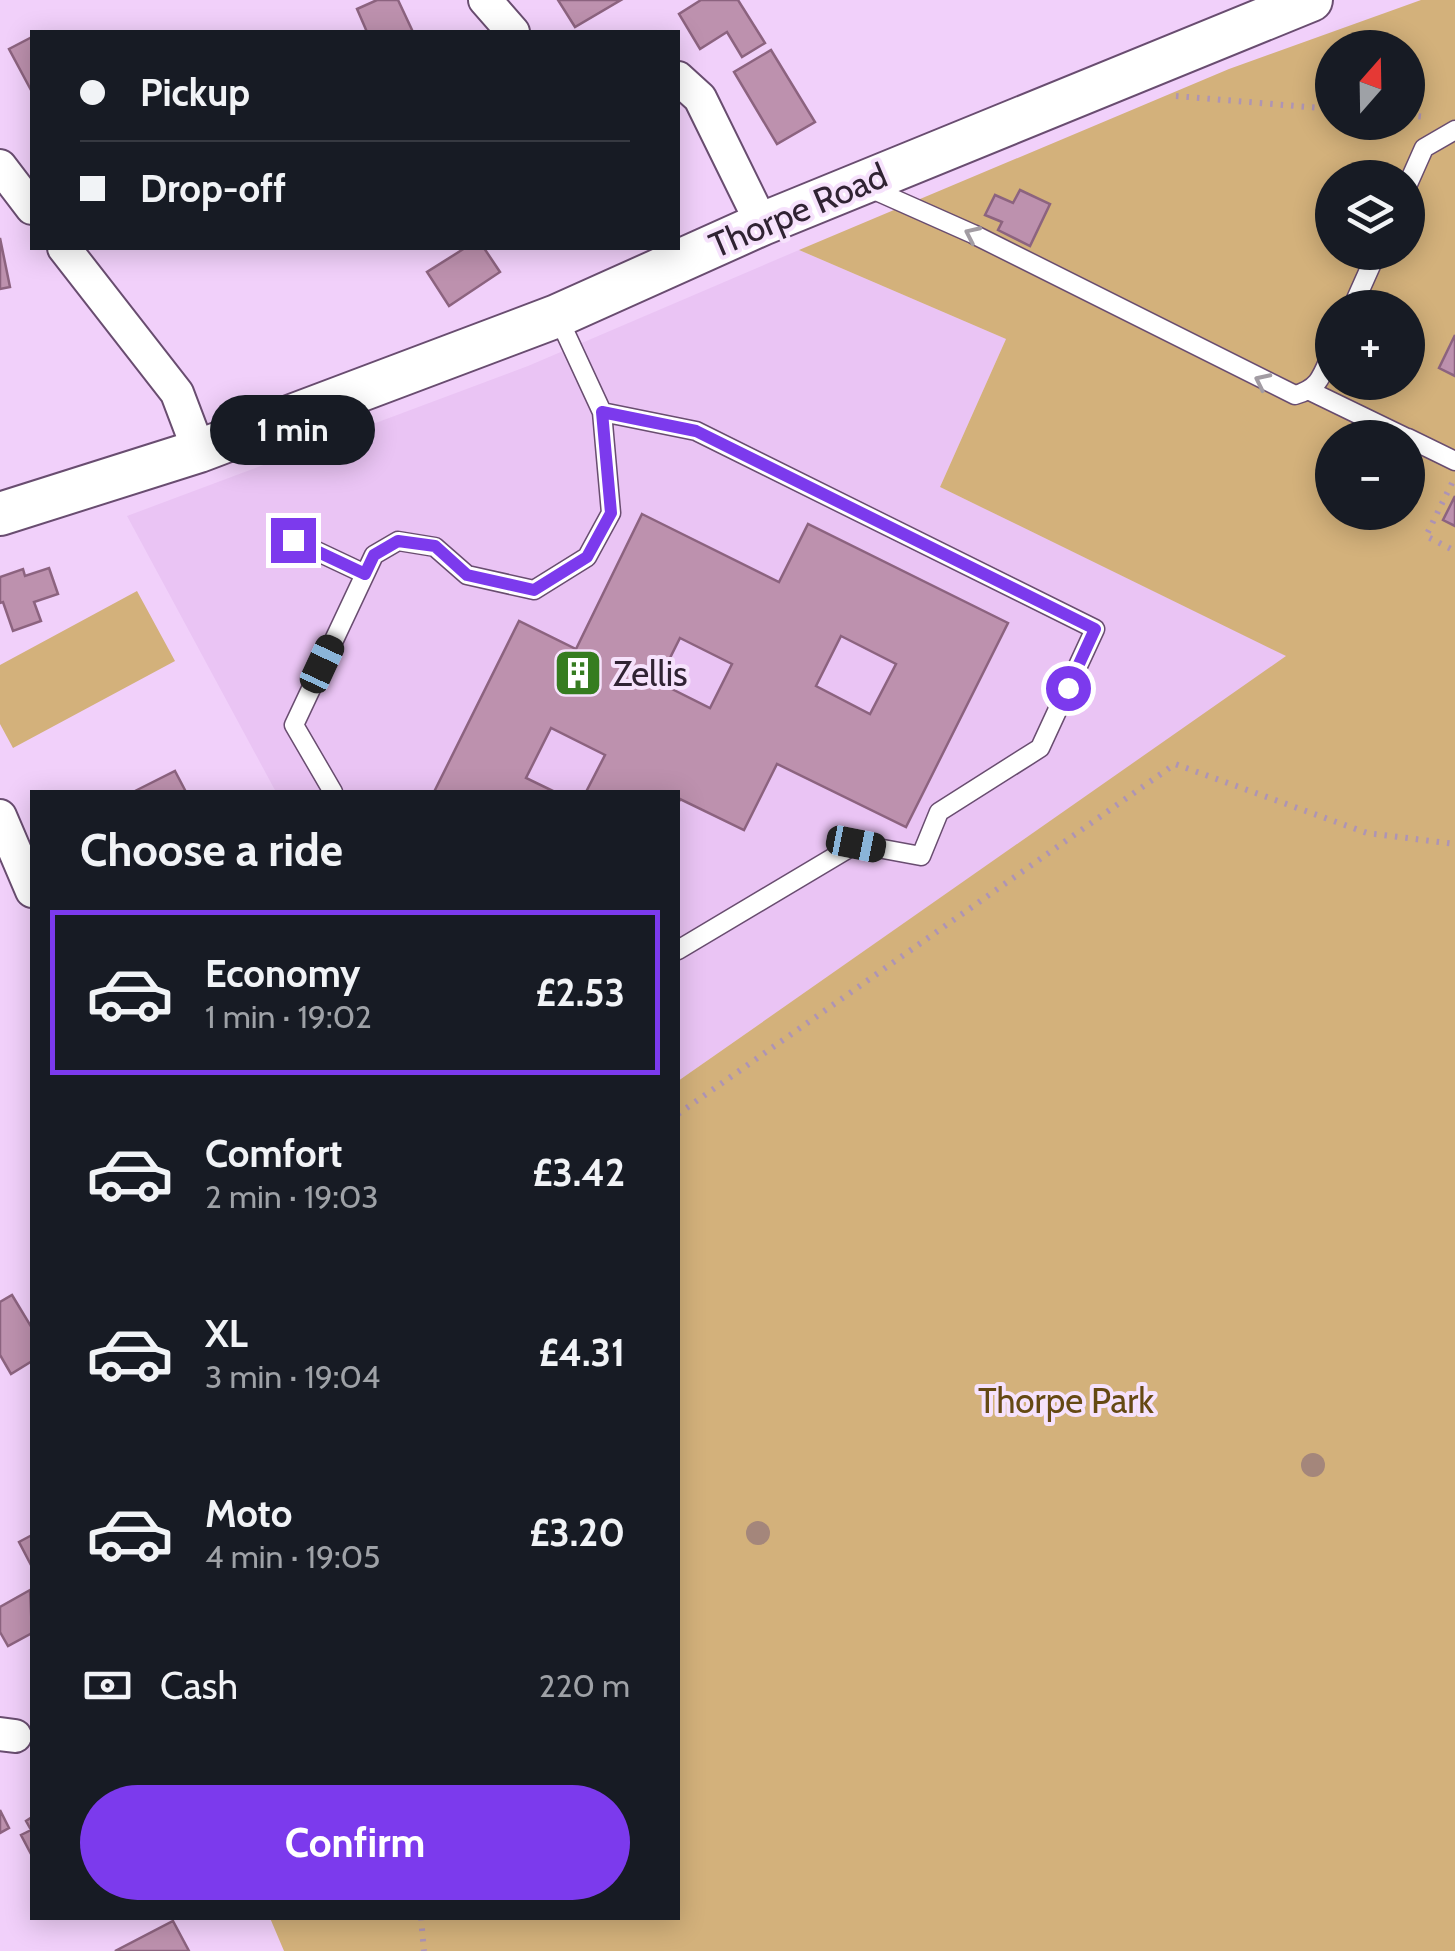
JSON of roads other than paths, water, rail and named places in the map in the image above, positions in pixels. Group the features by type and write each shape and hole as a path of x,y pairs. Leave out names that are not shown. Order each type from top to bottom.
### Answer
{"street":[{"path":"485,0 511,30"},
{"name":"Thorpe Road","path":"0,514 199,451 558,316 859,183 1311,0"},
{"path":"680,80 700,98 762,224"},
{"path":"0,166 30,205"},
{"path":"66,250 177,392 199,451"},
{"path":"0,816 30,886"}],"lane":[{"path":"1419,160 1424,148 1455,130"},
{"path":"859,183 973,234 1274,387 1294,395 1315,386"},
{"path":"332,790 294,725 374,555 398,541 435,546 467,575 534,590 587,557 611,513 602,412 558,316"},
{"path":"1310,391 1370,420"},
{"path":"602,412 696,431 1095,629 1040,748 939,812 921,856 856,844 680,949"},
{"path":"1425,446 1455,460"},
{"path":"293,540 365,574"}],"place":[{"name":"Zellis","path":"578,673"}],"park label":[{"name":"Thorpe Park","path":"1066,1400"}]}
